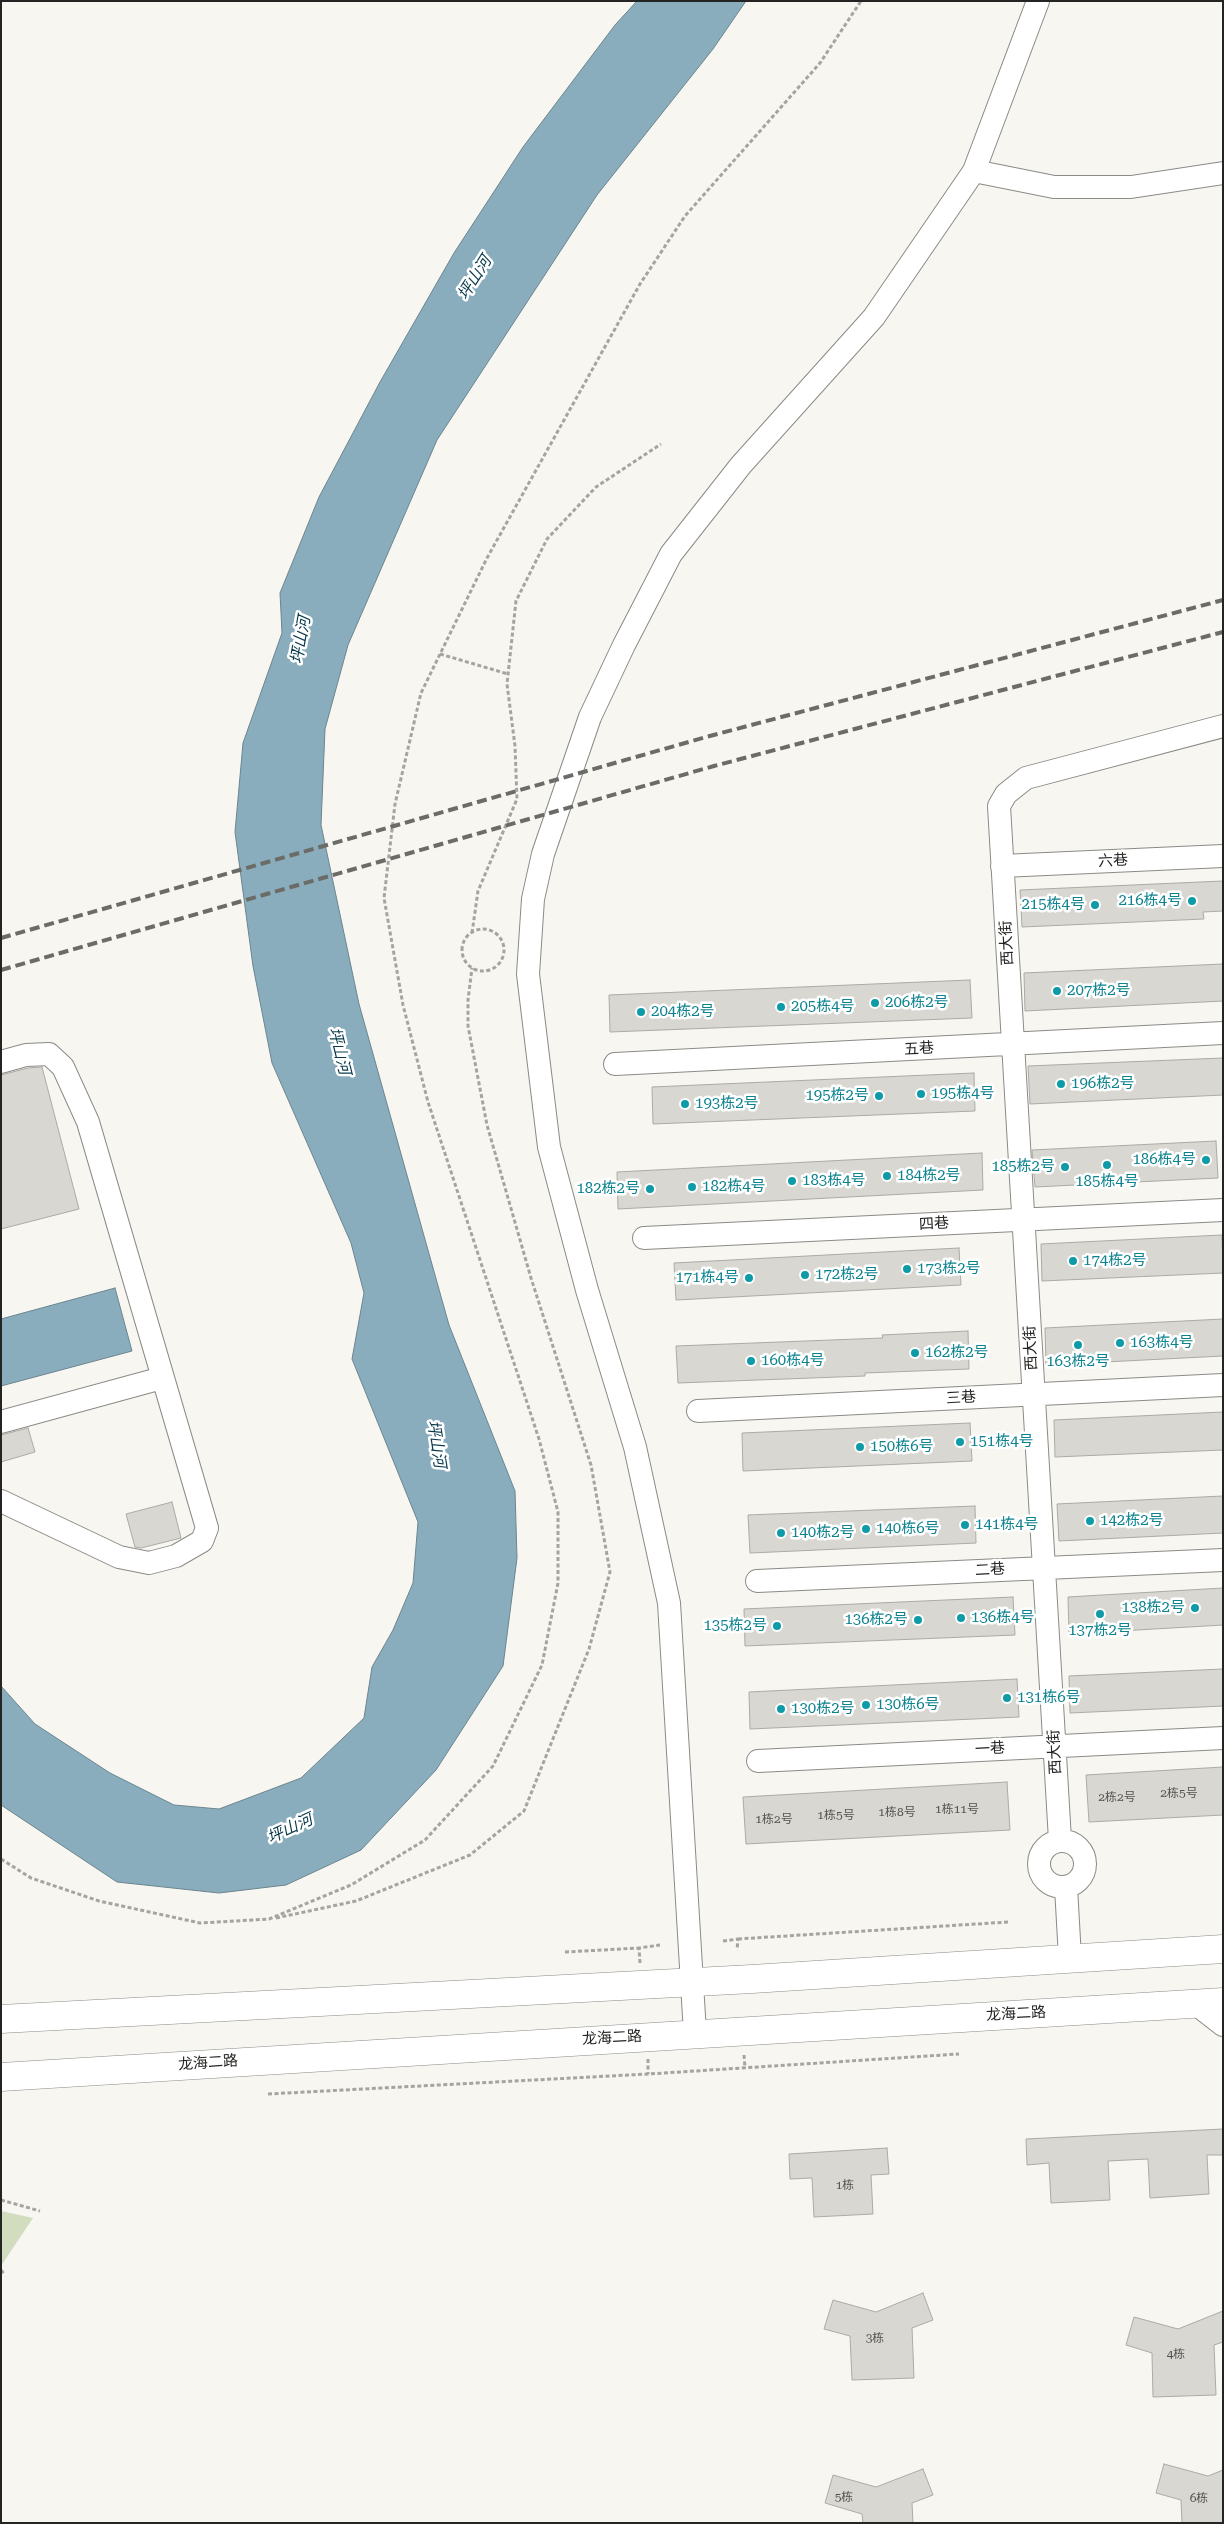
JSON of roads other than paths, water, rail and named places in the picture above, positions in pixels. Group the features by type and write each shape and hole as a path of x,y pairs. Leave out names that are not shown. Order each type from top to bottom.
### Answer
{"main road":[{"path":"1,2019 692,1982 1223,1949"},
{"name":"龙海二路","path":"1,2077 1223,2002"}],"street":[{"path":"695,2034 670,1604 635,1447 587,1290 549,1147 528,974 533,899 543,854 590,717 624,645 671,554 741,464 874,317 974,172 1038,1"},
{"path":"974,172 1054,187 1122,187 1223,173"},
{"name":"西大街","path":"1060,1840 999,806 1006,794 1026,778 1223,726"},
{"name":"六巷","path":"1002,861 1223,856"},
{"name":"五巷","path":"616,1064 1223,1033"},
{"path":"1,1062 26,1055 49,1054 63,1066 88,1122 207,1528 202,1541 176,1556 149,1563 119,1557 1,1501"},
{"name":"四巷","path":"644,1238 1223,1210"},
{"path":"1,1422 162,1378"},
{"name":"三巷","path":"698,1411 1223,1386"},
{"name":"二巷","path":"757,1580 1223,1560"},
{"name":"一巷","path":"758,1761 1223,1738"},
{"path":"1060,1840 1076,1844 1085,1857 1086,1864 1080,1878 1066,1887 1053,1885 1046,1881 1039,1868 1041,1853 1052,1842 1060,1840"},
{"path":"1066,1887 1070,1958"},
{"path":"1196,2004 1223,2025"}],"water":[{"name":"坪山河","path":"637,1 746,1 713,49 597,195 437,440 348,645 325,729 321,825 359,1004 449,1325 515,1491 517,1558 503,1666 436,1770 361,1850 286,1885 219,1893 117,1882 1,1805 1,1686 35,1724 110,1773 174,1805 219,1809 301,1778 364,1718 372,1667 393,1630 413,1583 418,1522 352,1359 364,1293 351,1243 272,1063 253,966 235,832 243,743 282,633 280,593 319,497 380,382 454,253 523,147 615,25"},
{"path":"115,1288 132,1351 1,1386 1,1319"}],"railway":[{"path":"1,938 706,737 1223,600"},
{"path":"1,970 714,766 1223,632"}],"place":[{"name":"216栋4号","path":"1192,901"},
{"name":"215栋4号","path":"1095,905"},
{"name":"207栋2号","path":"1057,991"},
{"name":"206栋2号","path":"875,1003"},
{"name":"205栋4号","path":"781,1007"},
{"name":"204栋2号","path":"641,1012"},
{"name":"196栋2号","path":"1061,1084"},
{"name":"195栋4号","path":"921,1094"},
{"name":"195栋2号","path":"879,1096"},
{"name":"193栋2号","path":"685,1104"},
{"name":"186栋4号","path":"1206,1160"},
{"name":"185栋4号","path":"1107,1165"},
{"name":"185栋2号","path":"1065,1167"},
{"name":"184栋2号","path":"887,1176"},
{"name":"183栋4号","path":"792,1181"},
{"name":"182栋4号","path":"692,1187"},
{"name":"182栋2号","path":"650,1189"},
{"name":"174栋2号","path":"1073,1261"},
{"name":"173栋2号","path":"907,1269"},
{"name":"172栋2号","path":"805,1275"},
{"name":"171栋4号","path":"749,1278"},
{"name":"163栋4号","path":"1120,1343"},
{"name":"163栋2号","path":"1078,1345"},
{"name":"162栋2号","path":"915,1353"},
{"name":"160栋4号","path":"751,1361"},
{"name":"151栋4号","path":"960,1442"},
{"name":"150栋6号","path":"860,1447"},
{"name":"142栋2号","path":"1090,1521"},
{"name":"141栋4号","path":"965,1525"},
{"name":"140栋6号","path":"866,1529"},
{"name":"140栋2号","path":"781,1533"},
{"name":"138栋2号","path":"1195,1608"},
{"name":"137栋2号","path":"1100,1614"},
{"name":"136栋4号","path":"961,1618"},
{"name":"136栋2号","path":"918,1620"},
{"name":"135栋2号","path":"777,1626"},
{"name":"131栋6号","path":"1007,1698"},
{"name":"130栋6号","path":"866,1705"},
{"name":"130栋2号","path":"781,1709"}]}
